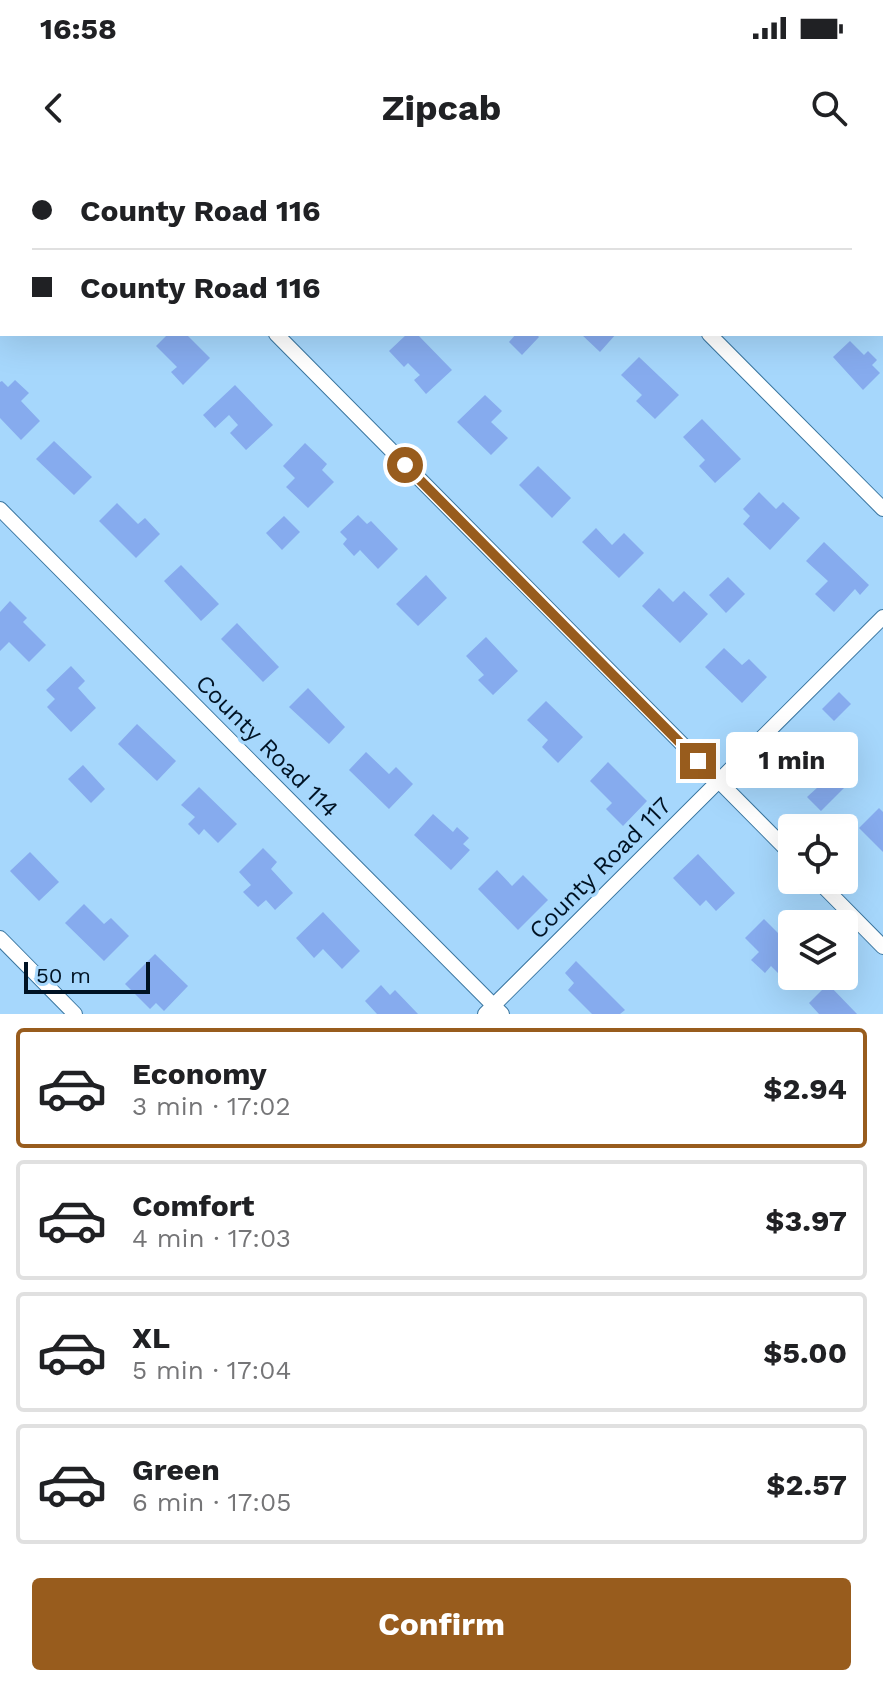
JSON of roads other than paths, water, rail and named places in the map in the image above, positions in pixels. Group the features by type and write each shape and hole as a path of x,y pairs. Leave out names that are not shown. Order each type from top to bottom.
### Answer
{"street":[{"path":"278,336 778,841"},
{"path":"711,336 883,509"},
{"name":"County Road 114","path":"0,509 494,1011"},
{"name":"County Road 117","path":"494,1011 883,617"},
{"path":"831,894 883,947"},
{"path":"0,938 75,1014"}]}
